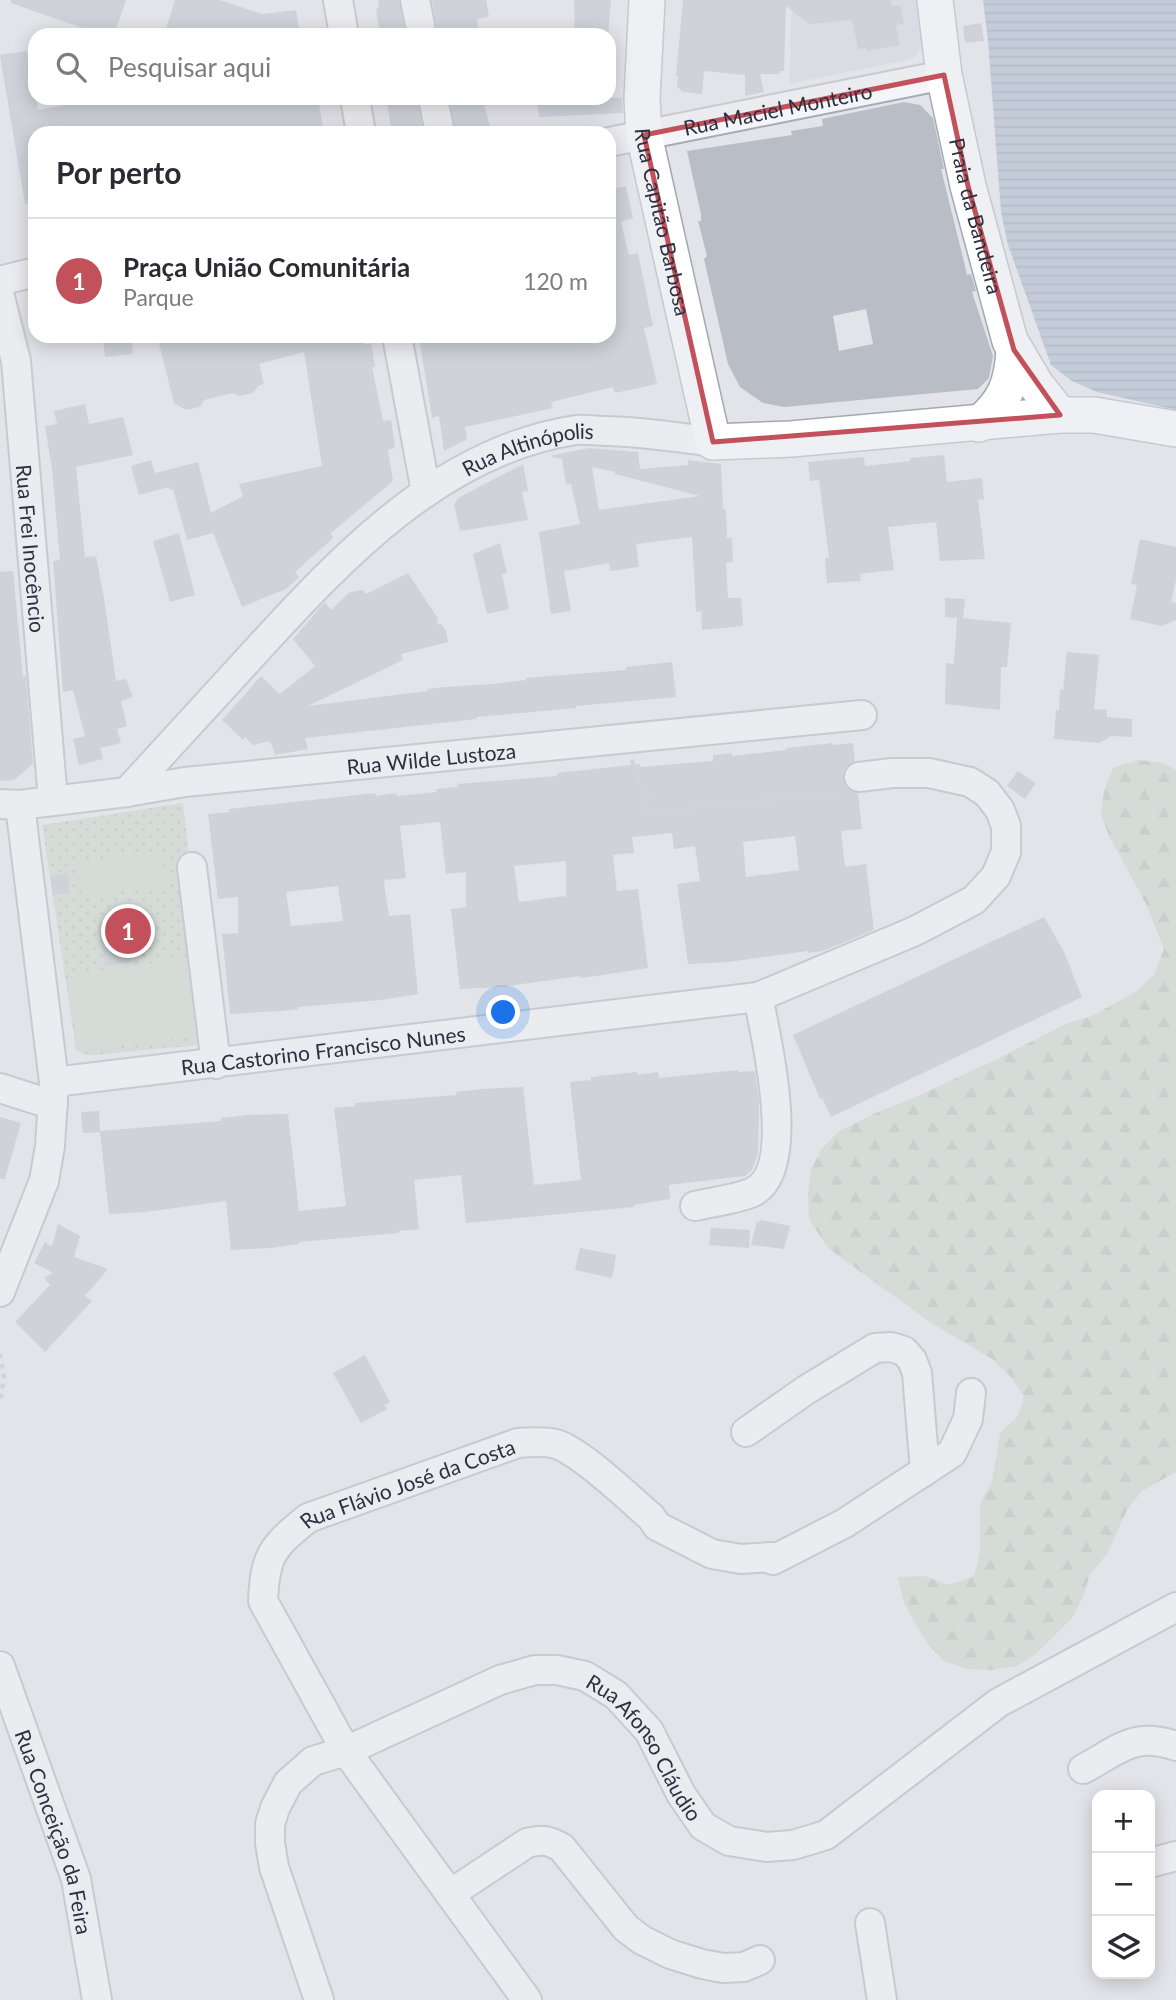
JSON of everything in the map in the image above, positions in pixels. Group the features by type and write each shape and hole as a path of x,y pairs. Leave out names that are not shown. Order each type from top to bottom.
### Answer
{"main road":[{"name":"Rua Capitão Barbosa","path":"647,0 642,97 644,135 713,442"},
{"name":"Praia da Bandeira","path":"935,0 944,75 968,186 1014,350 1036,385 1060,415"},
{"path":"979,424 1006,394 1011,379 1014,350"},
{"name":"Rua Altinópolis","path":"713,442 791,439 1060,415 1094,415 1176,429"}],"street":[{"path":"415,0 421,28"},
{"path":"336,1 342,28"},
{"name":"Rua Maciel Monteiro","path":"616,141 944,75"},
{"path":"356,105 360,126"},
{"path":"434,105 439,126"},
{"path":"0,281 28,274"},
{"name":"Rua Frei Inocêncio","path":"0,298 16,362 53,800"},
{"path":"398,343 426,492"},
{"name":"Rua Altinópolis","path":"127,792 317,585 381,525 426,492 490,456 535,439 578,430 664,435 713,442"},
{"name":"Rua Wilde Lustoza","path":"10,804 127,792 185,782 862,715"},
{"name":"Rua Castorino Francisco Nunes","path":"53,1094 216,1064 758,997 915,931 974,900 996,876 1006,852 1006,826 1000,810 987,793 970,782 929,773 892,773 859,778"},
{"path":"0,1292 44,1181 50,1146 53,1094 10,804"},
{"path":"192,867 216,1064"},
{"path":"695,1206 753,1192 766,1180 774,1163 777,1107 758,997"},
{"path":"0,1088 53,1094"},
{"path":"746,1432 806,1390 875,1348 891,1347 904,1351 912,1360 917,1373 925,1471"},
{"name":"Rua Flávio José da Costa","path":"527,2000 346,1751 263,1601 264,1576 270,1554 287,1535 308,1518 518,1443 534,1441 556,1444 573,1453 657,1525 712,1554 741,1559 772,1557 773,1560 845,1523 952,1453 968,1419 971,1393"},
{"name":"Rua Afonso Cláudio","path":"319,2000 274,1867 270,1843 270,1824 288,1783 313,1761 346,1751 500,1680 535,1670 557,1670 584,1676 616,1695 649,1731 681,1794 703,1826 729,1840 767,1847 793,1845 826,1835 998,1703 1176,1607"},
{"name":"Rua Conceição da Feira","path":"0,1666 76,1879 97,2000"},
{"path":"1083,1769 1132,1742 1146,1739 1176,1746"},
{"path":"450,1894 527,1843 551,1840 562,1847 626,1928 642,1940 670,1954 723,1968 744,1967 760,1960"},
{"path":"1155,1862 1176,1856"},
{"path":"870,1923 882,2000"}],"path":[{"path":"627,739 635,775 641,787 647,791 648,813 849,792 859,778"},
{"path":"0,1354 4,1377 0,1402"}],"highlighted area":[{"path":"944,75 968,186 1014,350 1060,415 713,442 644,135"}],"shaded area":[{"path":"792,0 919,0 922,47 910,59 789,84"}],"green space":[{"path":"1138,760 1163,763 1176,770 1176,1472 1142,1491 1127,1510 1107,1554 1090,1574 1083,1597 1072,1618 1037,1653 1018,1666 992,1670 968,1669 944,1661 927,1643 904,1603 898,1577 924,1576 949,1585 974,1576 980,1552 980,1504 992,1481 1000,1433 1018,1416 1024,1396 1009,1375 992,1359 928,1321 828,1248 809,1219 811,1171 821,1149 839,1131 997,1059 1068,1023 1092,1016 1135,992 1154,975 1164,949 1146,904 1110,838 1101,815 1104,791 1113,768"},
{"path":"183,803 210,1044 83,1054 76,1049 42,825"},
{"path":"162,850 167,885 82,897 77,863"},
{"path":"194,958 204,1035 78,1051 68,974"}],"water":[{"path":"983,0 1176,0 1176,410 1097,392 1072,381 1051,365 1008,245 1001,212"}],"building":[{"path":"11,0 126,0 116,28 84,28 11,3"},
{"path":"175,0 220,0 262,14 296,10 299,28 166,28"},
{"path":"378,0 399,0 404,28 379,28 376,9 379,8"},
{"path":"432,0 486,0 489,17 477,19 478,28 437,28"},
{"path":"574,0 611,0 609,28 575,28"},
{"path":"683,0 891,0 892,6 900,5 904,24 896,25 900,45 866,51 866,48 858,49 852,20 810,24 786,6 784,71 779,74 760,74 764,92 745,96 745,75 704,71 702,94 683,92 677,87 676,76"},
{"path":"981,23 984,41 965,43 963,26"},
{"path":"27,51 28,105 37,105 38,110 66,105 319,105 323,126 28,126 28,204 25,204 0,55"},
{"path":"616,98 622,98 623,113 539,117 538,105 616,105"},
{"path":"904,102 920,105 933,118 944,169 941,169 967,275 971,274 976,291 972,292 993,356 989,378 978,389 784,407 763,403 740,387 728,364 704,259 707,256 698,221 701,221 701,214 687,151 792,135 791,131 823,126 822,119","holes":["866,309 873,344 839,351 833,316"]},
{"path":"387,105 418,105 422,126 391,126"},
{"path":"451,105 484,105 490,126 455,126"},
{"path":"626,186 633,218 621,222 629,255 638,253 653,326 644,328 657,384 615,393 613,387 551,402 553,408 465,427 467,439 444,451 439,416 432,418 420,343 616,343 616,188"},
{"path":"104,343 132,343 133,354 105,357"},
{"path":"159,343 371,343 375,367 372,367 383,421 391,420 395,448 388,450 393,481 331,533 333,538 295,572 299,577 286,589 242,607 213,533 187,540 173,489 170,490 169,487 139,495 131,466 151,460 155,473 198,462 211,513 243,496 239,484 322,466 304,352 259,364 264,384 258,386 253,393 239,396 233,393 204,400 200,407 186,410 174,403"},
{"path":"85,404 89,424 123,417 133,455 76,467 85,557 96,556 116,681 126,679 133,697 121,701 127,726 117,729 121,743 100,748 103,759 79,765 73,739 85,736 73,690 63,692 53,561 60,560 52,469 45,426 57,424 54,411"},
{"path":"589,448 638,452 640,469 630,470 688,465 688,460 721,464 727,538 732,538 733,562 726,563 728,598 741,598 743,626 702,630 701,611 696,612 692,537 636,544 639,567 610,571 609,563 564,571 571,611 551,614 539,532 580,524 571,484 566,485 562,459 549,456","holes":["592,467 615,474 700,496 599,510"]},
{"path":"944,455 947,482 982,478 984,499 978,500 985,559 940,561 936,522 888,527 894,570 860,574 861,581 827,583 825,558 829,558 819,480 810,481 808,462 864,457 865,466"},
{"path":"523,464 528,491 522,492 528,520 460,531 454,505 458,498"},
{"path":"179,533 195,595 170,602 153,541"},
{"path":"1140,539 1176,547 1176,580 1171,602 1176,603 1176,620 1162,626 1130,619 1137,585 1131,584"},
{"path":"500,543 507,573 502,574 509,609 487,614 473,554"},
{"path":"13,571 23,677 26,676 33,764 14,780 0,781 0,572"},
{"path":"408,573 437,617 438,625 441,624 446,631 448,642 401,654 403,660 308,706 427,689 626,670 626,667 672,662 676,697 305,738 308,749 275,755 270,741 253,745 245,737 243,740 222,720 261,676 280,694 315,666 293,639 325,602 331,610 350,592 363,590 366,594"},
{"path":"945,598 965,599 963,618 1011,623 1007,667 1001,667 1000,710 945,704 946,663 954,664 957,618 945,617"},
{"path":"1067,652 1099,655 1094,709 1107,710 1107,717 1132,719 1132,737 1111,736 1099,743 1054,739 1056,710 1059,710 1060,689 1063,690"},
{"path":"853,743 855,761 844,770 843,778 846,787 858,793 862,829 841,831 845,867 866,864 874,930 823,951 688,964 677,884 700,881 695,846 674,849 672,833 632,837 634,853 613,855 617,891 638,889 648,968 500,987 460,989 451,909 466,907 466,872 446,874 440,822 400,826 406,878 385,880 384,883 389,916 410,914 418,994 281,1011 230,1014 222,934 238,933 238,897 218,899 208,814 229,812 229,809 375,793 376,796 396,793 397,796 437,792 436,789 458,787 457,784 557,776 557,773 640,764 640,767 713,761 713,755 732,753 732,756 786,748","holes":["795,836 799,870 746,877 743,842","566,861 566,896 519,902 514,866","338,886 343,921 291,926 286,892"]},
{"path":"1018,771 1036,783 1025,799 1007,786"},
{"path":"67,873 70,893 53,895 50,876"},
{"path":"1044,917 1064,952 1082,997 831,1117 822,1098 820,1099 793,1035"},
{"path":"125,919 131,962 105,966 99,923"},
{"path":"738,1070 755,1071 759,1102 758,1154 752,1170 745,1176 669,1185 670,1199 634,1207 466,1223 461,1175 414,1180 419,1229 299,1242 271,1248 231,1250 226,1201 109,1214 100,1132 83,1133 81,1112 99,1111 100,1131 221,1121 221,1118 248,1115 288,1114 299,1211 346,1206 334,1108 355,1106 355,1103 456,1095 456,1092 481,1089 523,1087 534,1185 581,1180 570,1082 637,1072 637,1075 658,1072 659,1078"},
{"path":"0,1117 21,1123 5,1179 0,1179"},
{"path":"757,1221 790,1226 784,1249 751,1245"},
{"path":"58,1224 80,1236 74,1257 108,1269 85,1296 92,1301 45,1352 15,1322 50,1285 44,1278 53,1273 34,1263 45,1242 52,1246"},
{"path":"711,1228 750,1230 749,1248 709,1245"},
{"path":"580,1248 616,1255 612,1278 575,1270"},
{"path":"365,1355 390,1402 384,1405 387,1409 361,1423 333,1373"}],"place":[{"name":"Praça União Comunitária","path":"128,931"}]}
